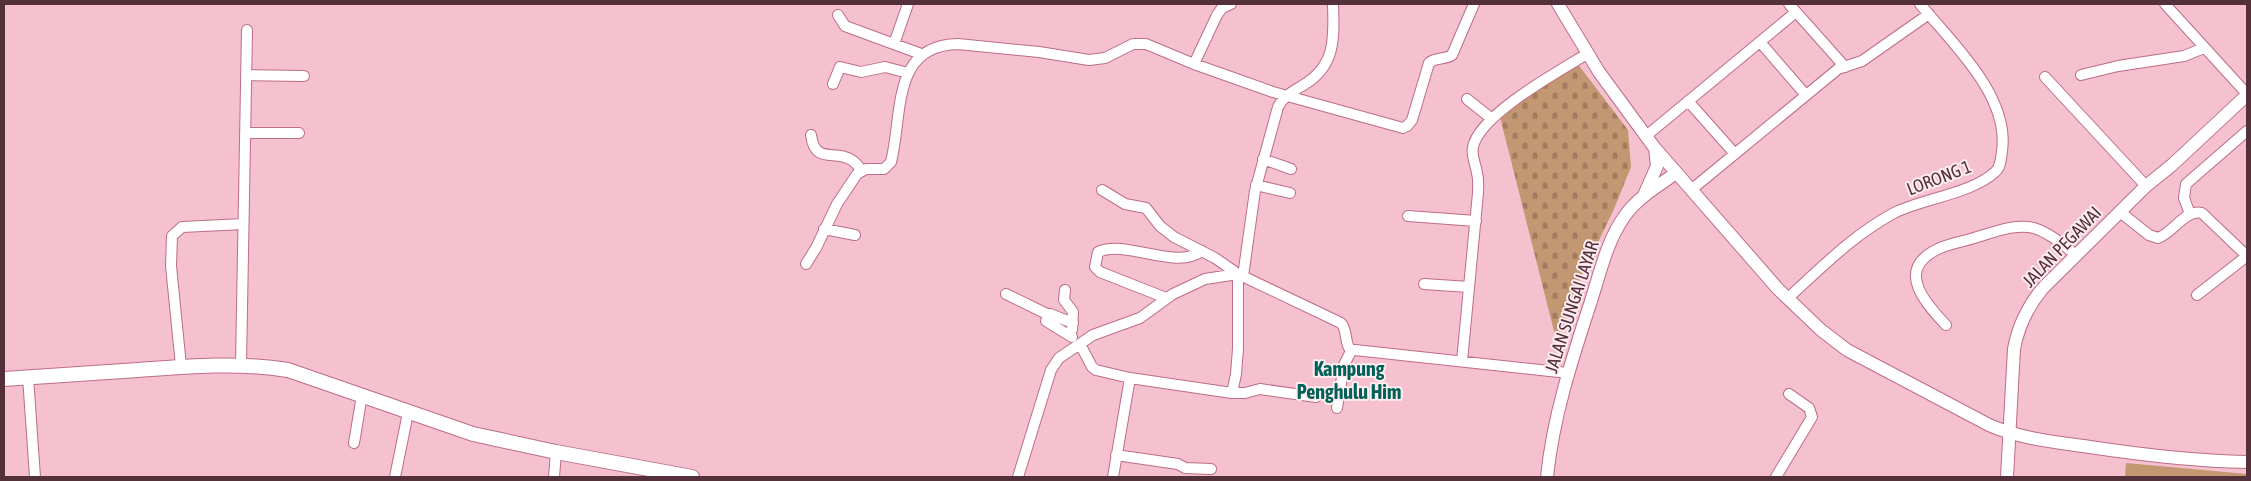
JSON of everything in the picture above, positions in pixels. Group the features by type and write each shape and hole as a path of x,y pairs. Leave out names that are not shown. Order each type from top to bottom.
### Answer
{"main road":[{"path":"4,379 181,366 241,364 288,370 473,434 556,452 692,477"}],"street":[{"path":"894,44 908,4"},
{"path":"1194,64 1217,15 1222,8 1231,4"},
{"path":"1232,393 1238,350 1240,275 1256,185 1278,107 1285,96 1318,76 1325,68 1333,41 1333,4"},
{"path":"861,170 884,169 891,162 908,73 921,54 938,46 958,44 1039,52 1089,60 1105,58 1125,47 1139,43 1152,46 1194,64 1285,96 1342,110 1397,127 1407,126 1412,120 1429,63 1432,60 1448,58 1452,54 1474,4"},
{"path":"1558,4 1587,54 1654,147 1676,173 1766,276 1821,330 1857,356 1989,425 2010,433 2060,443 2181,459 2247,462"},
{"name":"LORONG 1","path":"1788,298 1865,231 1901,210 1973,185 1994,173 2000,166 2004,136 2002,121 1995,103 1979,77 1920,4"},
{"path":"2166,4 2247,95"},
{"path":"1646,136 1760,42 1793,8 1845,67"},
{"path":"1691,190 1805,94 1838,69 1862,61 1929,14"},
{"path":"838,15 845,26 921,54"},
{"path":"241,364 247,30"},
{"path":"1760,42 1805,94"},
{"path":"2081,75 2118,66 2184,56 2204,48"},
{"path":"1462,361 1476,221 1478,180 1472,148 1478,134 1492,119 1531,89 1587,54"},
{"path":"833,84 840,67 861,72 885,67 908,73"},
{"path":"246,75 304,76"},
{"path":"2045,77 2146,186"},
{"name":"JALAN PEGAWAI","path":"2008,477 2014,358 2018,333 2035,298 2146,186 2247,95"},
{"path":"1467,99 1492,119"},
{"path":"1688,101 1735,154"},
{"path":"2190,214 2184,198 2186,184 2247,131"},
{"path":"245,133 299,133"},
{"path":"810,135 816,150 821,154 848,158 854,161 861,170"},
{"path":"1643,197 1657,166 1654,147"},
{"path":"1263,159 1290,169"},
{"path":"806,264 816,248 837,204 861,170"},
{"name":"JALAN SUNGAI LAYAR","path":"1547,477 1552,439 1568,373 1608,248 1625,215 1643,197 1676,173"},
{"path":"1256,185 1290,194"},
{"path":"1102,190 1125,204 1146,208 1154,219 1170,234 1202,251 1240,275 1341,324 1345,329 1345,342 1351,351"},
{"path":"2120,212 2149,235 2158,238 2167,234 2190,214 2202,213 2247,256 2198,295"},
{"path":"1408,216 1476,221"},
{"path":"181,366 171,266 172,236 182,227 243,224"},
{"path":"1946,325 1921,298 1917,287 1918,268 1926,257 1935,250 1999,231 2033,228 2051,236 2076,255"},
{"path":"824,229 855,235"},
{"path":"1166,298 1100,272 1095,267 1098,252 1105,249 1121,249 1173,257 1192,256 1202,251"},
{"path":"1018,477 1051,370 1055,362 1074,344 1102,330 1140,318 1166,298 1204,280 1240,275"},
{"path":"1424,284 1469,287"},
{"path":"1065,290 1064,300 1073,312 1074,344"},
{"path":"1006,294 1049,315 1073,324"},
{"path":"1049,315 1046,322 1074,344 1096,370 1130,378 1232,393 1245,393 1260,389 1316,397"},
{"path":"1351,351 1363,350 1568,373"},
{"path":"1337,408 1344,366 1351,351"},
{"path":"28,377 35,477"},
{"path":"1113,477 1130,378"},
{"path":"1776,477 1812,417 1809,408 1788,394"},
{"path":"354,443 362,395"},
{"path":"395,477 408,413"},
{"path":"554,477 556,452"},
{"path":"1116,455 1178,464 1186,473 1211,469"}],"green space":[{"path":"1577,63 1628,130 1631,167 1614,209 1576,288 1558,347 1500,117 1533,91"},
{"path":"2126,463 2247,474 2247,477 2125,477"}],"district":[{"name":"Kampung Penghulu Him","path":"1349,380"}]}
